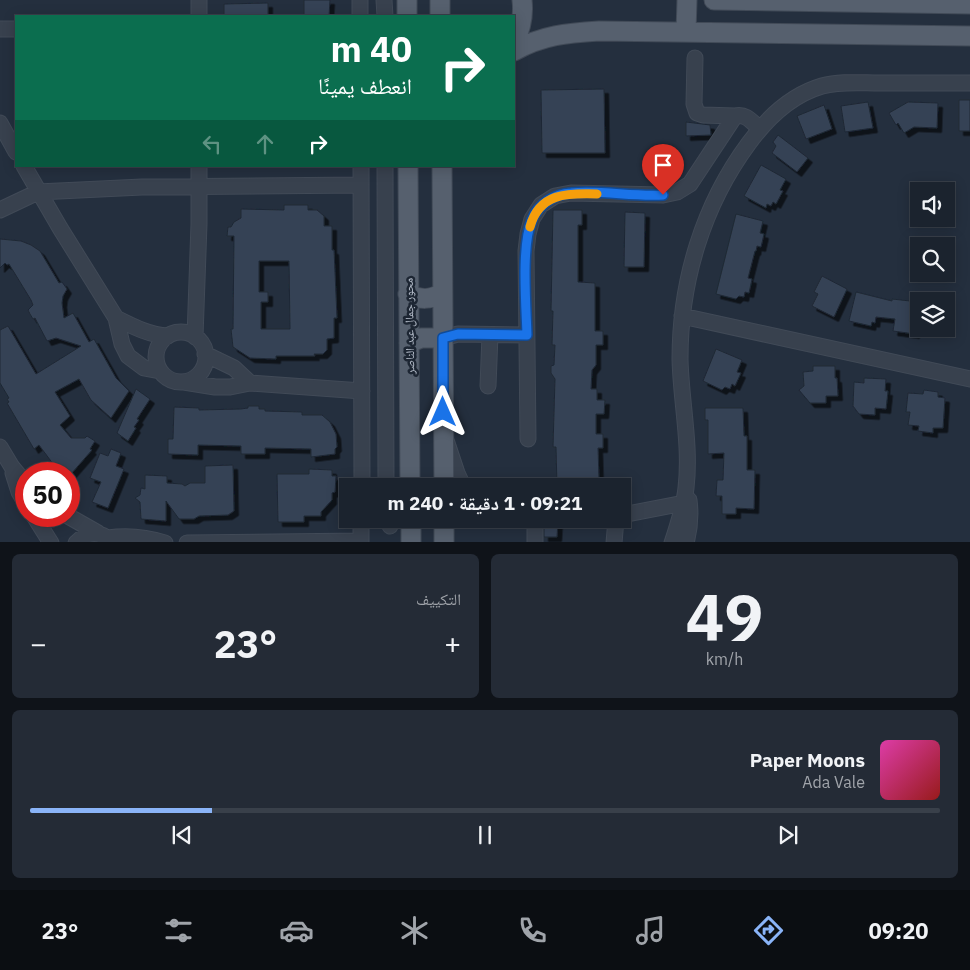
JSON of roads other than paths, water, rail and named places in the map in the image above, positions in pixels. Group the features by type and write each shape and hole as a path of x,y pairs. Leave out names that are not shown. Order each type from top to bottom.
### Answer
{"main road":[{"path":"407,0 407,15"},
{"path":"440,0 440,15"},
{"path":"515,41 524,13 522,0"},
{"path":"686,32 687,0"},
{"path":"714,0 961,3"},
{"path":"515,51 543,38 567,33 599,31 970,36"},
{"name":"محور جمال عبد الناصر","path":"408,167 410,478"},
{"path":"442,167 444,478"},
{"path":"408,294 416,298 426,299 434,298 442,293"},
{"path":"409,343 421,338 443,338"},
{"path":"411,528 411,542"},
{"path":"444,528 444,542"}],"street":[{"path":"199,0 199,15"},
{"path":"360,0 360,15"},
{"path":"384,0 384,15"},
{"path":"0,29 15,29"},
{"path":"695,58 694,104 697,113 703,115 746,116 760,129"},
{"path":"672,542 684,503 686,486 686,429 680,370 682,316 692,262 710,210 721,186 740,155 760,129 785,104 804,92 825,85 847,83 970,83"},
{"path":"528,440 526,271 528,234 532,219 541,206 555,196 570,193 652,196 677,192 690,184 736,116"},
{"path":"0,123 15,150"},
{"path":"25,167 116,318 122,344 128,356 144,368 160,372 175,382 223,387 250,383 362,391"},
{"path":"195,336 199,167"},
{"path":"361,167 362,478"},
{"path":"385,167 386,478"},
{"path":"0,210 38,192 199,187 361,185"},
{"path":"682,316 970,379"},
{"path":"116,318 143,331 168,336"},
{"path":"160,372 156,362 156,352 160,342 176,332 195,336 202,344 205,364 201,372 194,379 184,382"},
{"path":"443,338 458,334 527,335"},
{"path":"488,386 490,335"},
{"path":"205,354 234,368 250,383"},
{"path":"444,430 459,478"},
{"path":"0,447 15,471"},
{"path":"12,467 15,478"},
{"path":"686,486 691,516 686,542"},
{"path":"631,513 684,503"},
{"path":"80,523 106,538"},
{"path":"41,527 51,542"},
{"path":"188,542 361,542 361,528"},
{"path":"534,528 533,542 548,542"},
{"path":"614,542 615,528"},
{"path":"76,542 89,534 106,538 122,535 150,538 165,542"}]}
